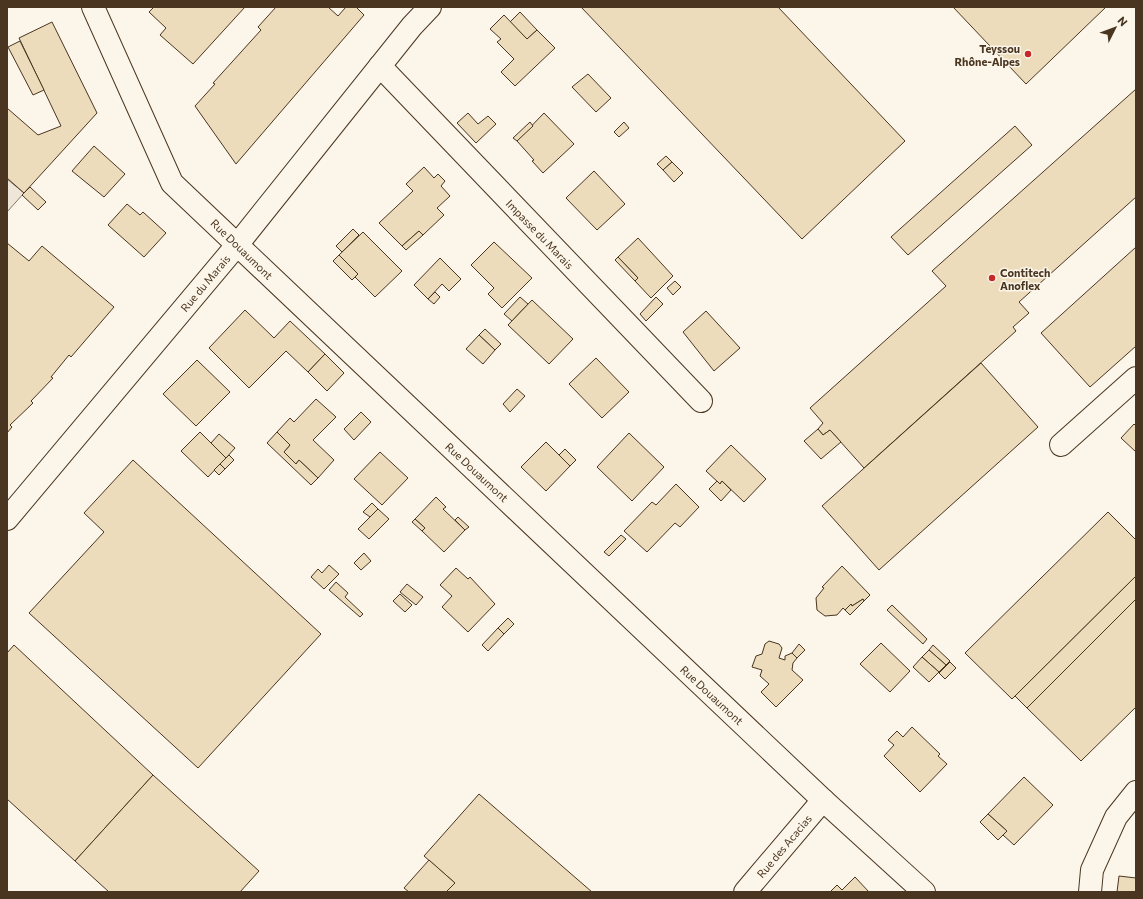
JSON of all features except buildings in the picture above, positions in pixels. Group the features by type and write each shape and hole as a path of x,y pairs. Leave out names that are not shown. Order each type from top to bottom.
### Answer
{"street":[{"name":"Rue Douaumont","path":"93,7 172,183 823,800 924,892"},
{"name":"Rue du Marais","path":"7,519 237,245 412,26 430,7"},
{"name":"Impasse du Marais","path":"380,66 701,401"},
{"path":"1062,445 1136,378"},
{"path":"1090,892 1092,870 1116,817 1136,792"},
{"name":"Rue des Acacias","path":"745,892 823,800"}],"shaded area":[{"path":"7,179 24,193 7,212"}],"place":[{"name":"Teyssou Rhône-Alpes","path":"1028,54"},
{"name":"Contitech Anoflex","path":"992,278"}]}
